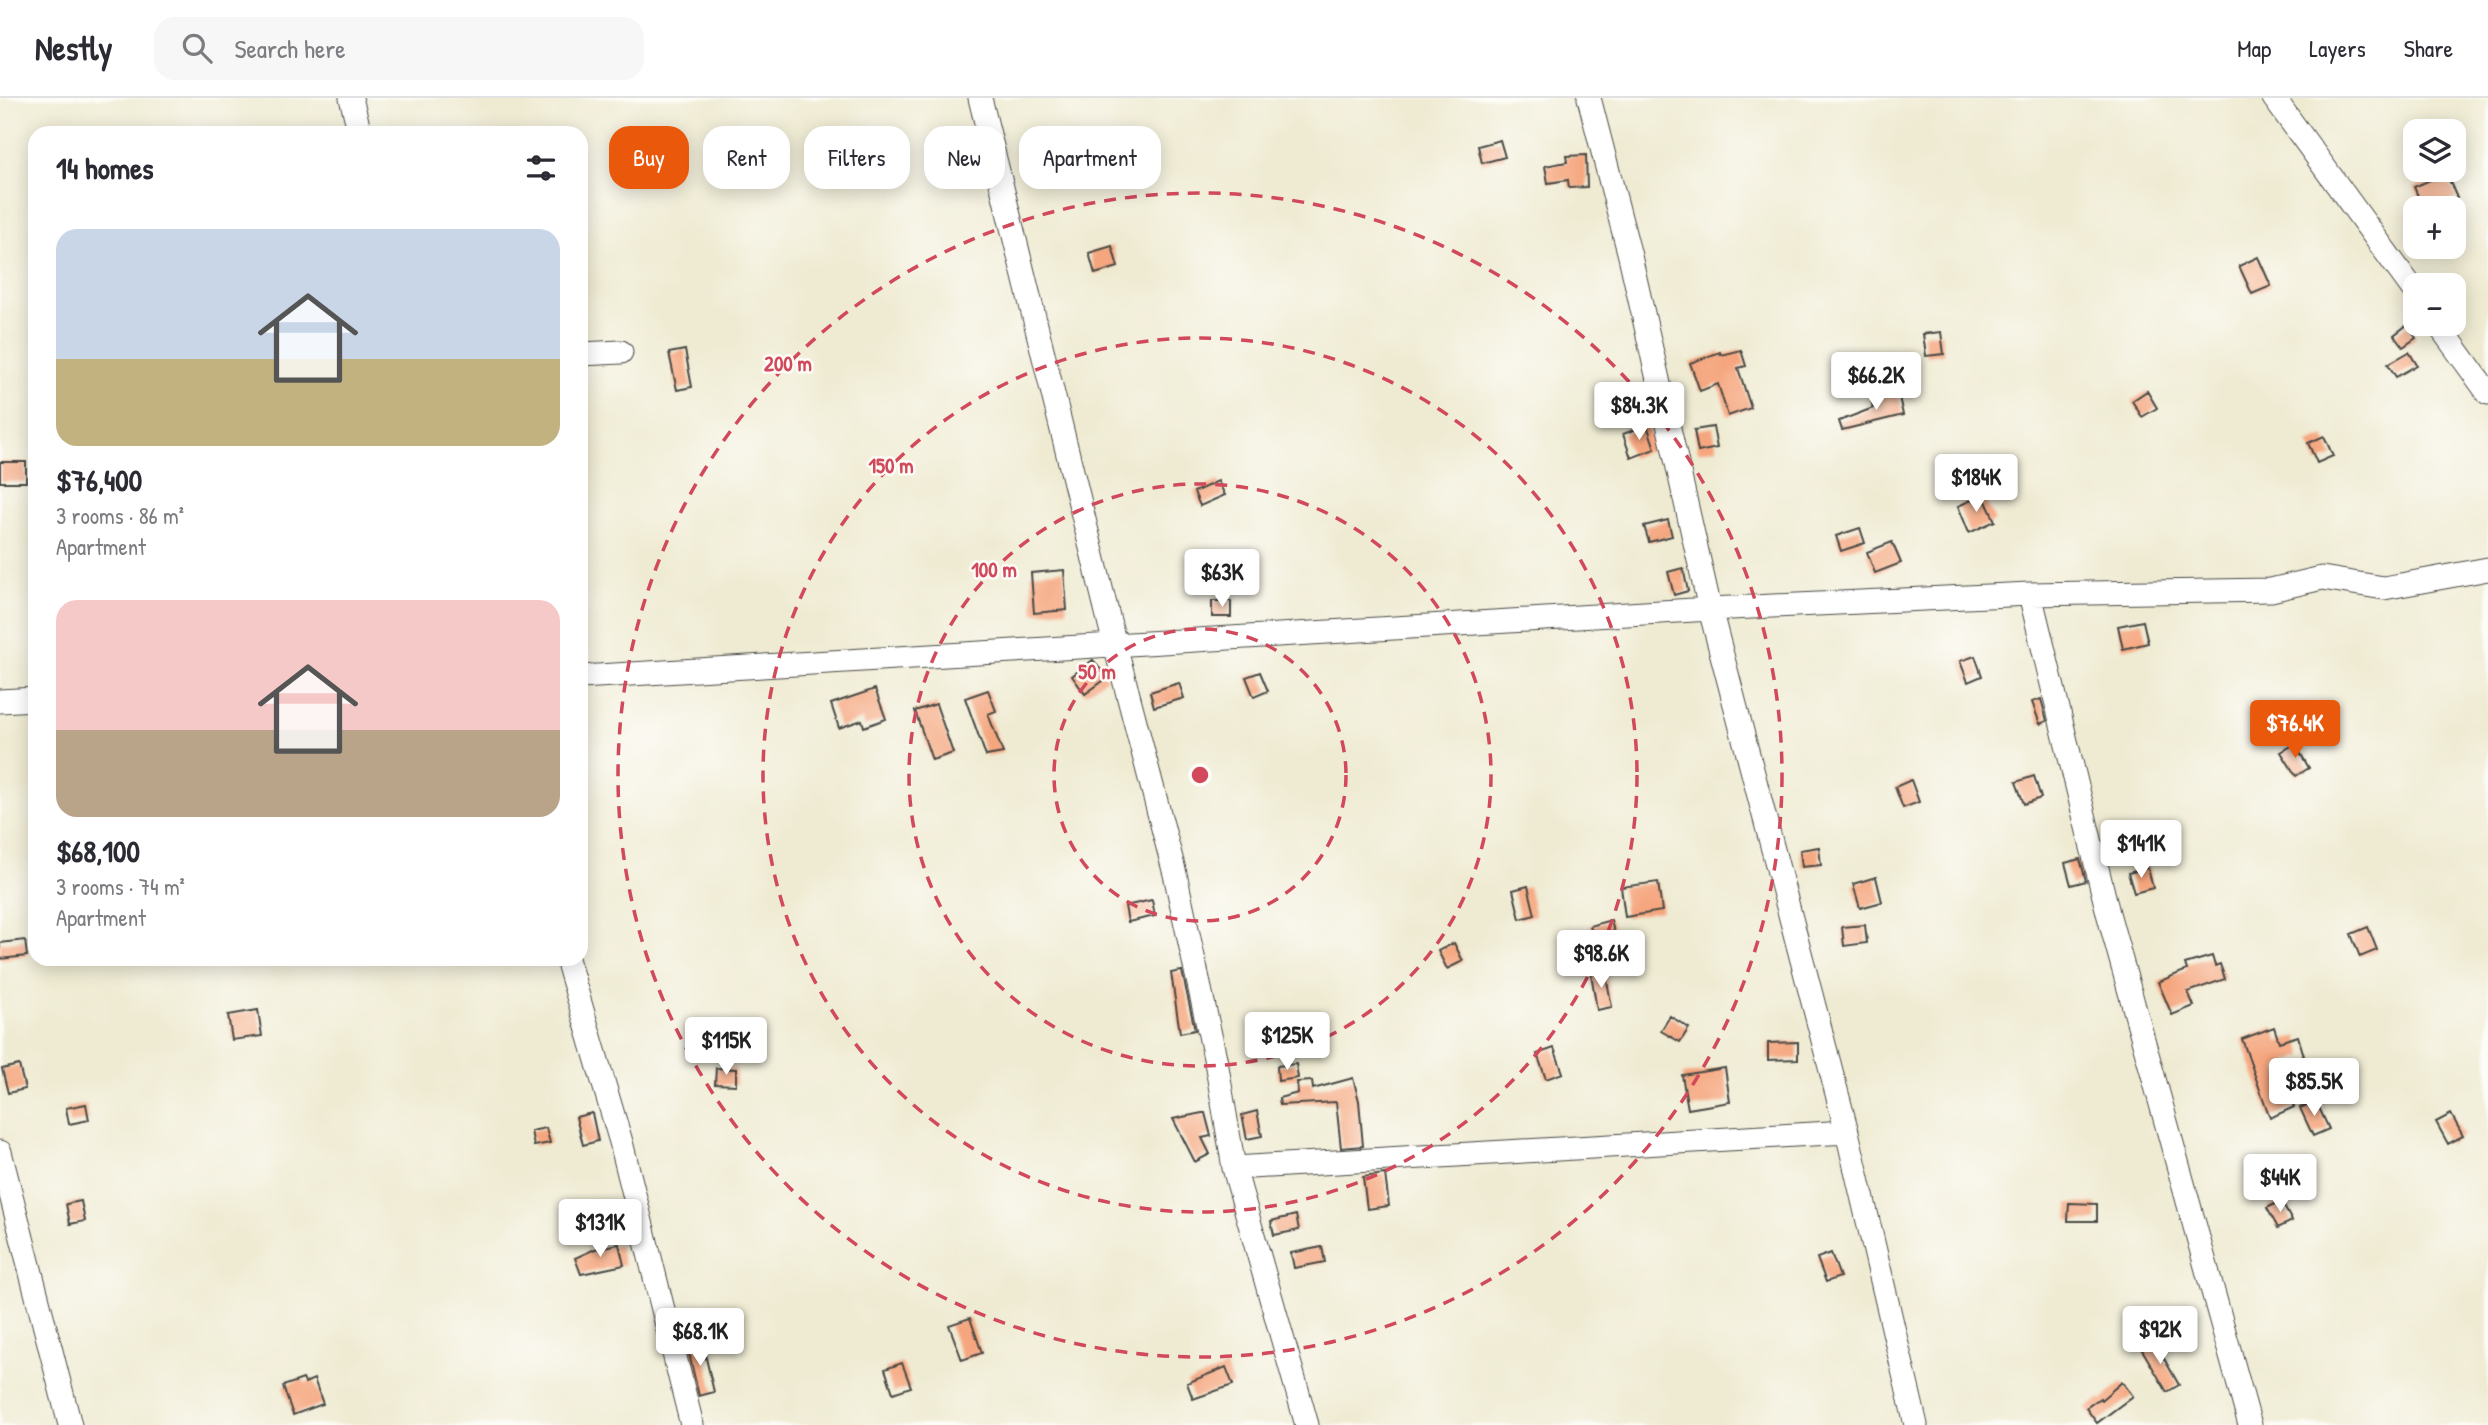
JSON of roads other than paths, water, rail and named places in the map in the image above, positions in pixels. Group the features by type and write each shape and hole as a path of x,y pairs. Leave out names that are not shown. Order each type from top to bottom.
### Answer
{"street":[{"path":"351,98 358,126"},
{"path":"980,98 1115,645 1175,874 1217,1067 1234,1168 1307,1425"},
{"path":"1589,98 1630,256 1710,609 1847,1132 1916,1425"},
{"path":"2274,98 2403,275"},
{"path":"2447,336 2488,393"},
{"path":"588,354 621,352"},
{"path":"588,677 1710,609 2030,594 2271,590 2322,578 2384,588 2488,569"},
{"path":"2030,594 2108,914 2250,1425"},
{"path":"0,701 28,699"},
{"path":"569,966 621,1142 692,1425"},
{"path":"1234,1168 1847,1132"},
{"path":"0,1152 70,1425"}]}
